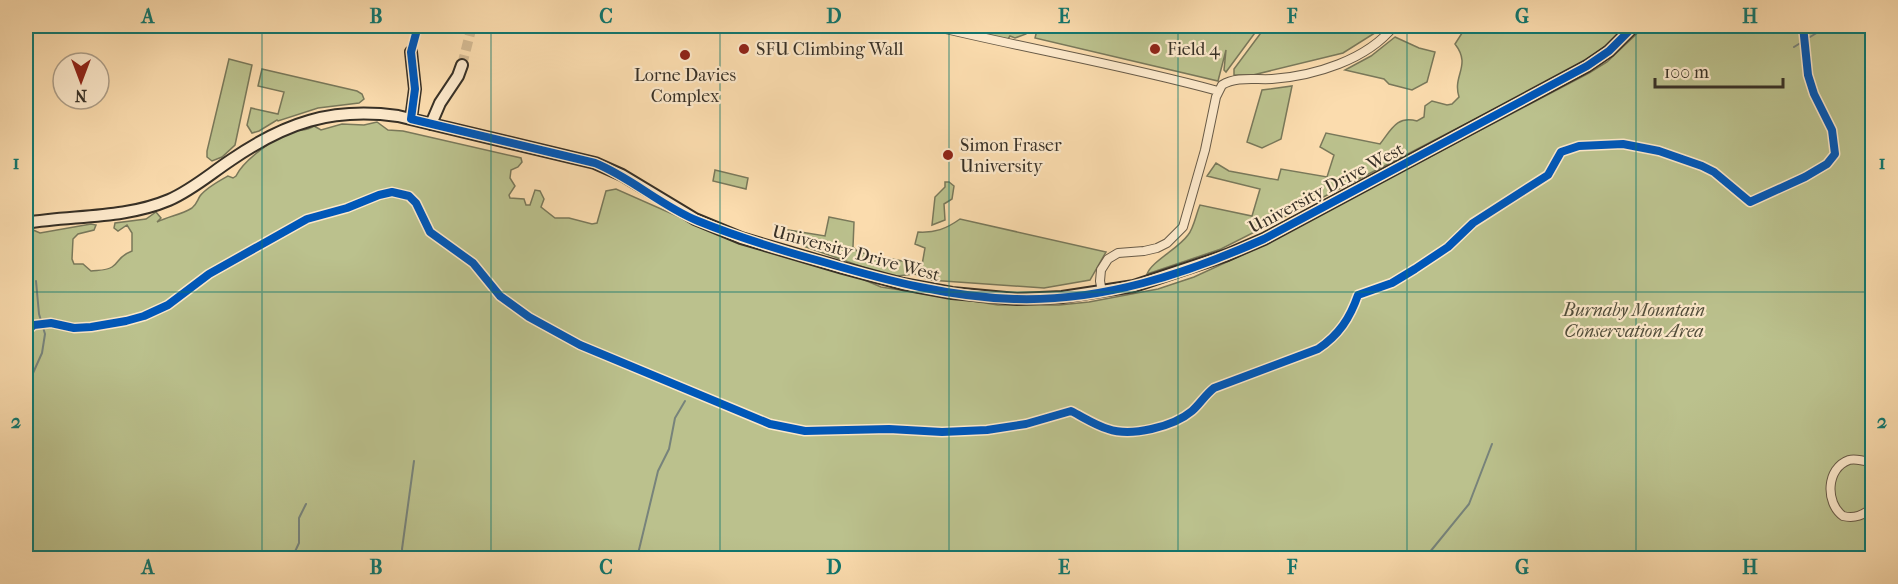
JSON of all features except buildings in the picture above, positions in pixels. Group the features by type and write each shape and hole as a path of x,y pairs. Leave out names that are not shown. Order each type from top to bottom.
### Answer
{"street":[{"path":"933,26 1013,45 1101,62 1218,91"},
{"path":"1102,292 1101,270 1108,259 1118,253 1157,248 1167,243 1182,227 1200,168 1218,91 1228,82 1275,79 1336,64 1364,51 1394,26"},
{"name":"University Drive West","path":"26,223 131,212 151,207 186,192 269,136 306,121 347,113 376,113 421,121 595,163 622,175 694,219 751,241 903,284 1017,299 1062,297 1134,286 1189,269 1264,239 1587,66 1609,51 1634,26"},
{"path":"411,52 421,121"},
{"path":"421,121 440,103 458,76 462,64"},
{"path":"1872,463 1855,459 1844,462 1836,472 1830,491 1834,506 1843,516 1855,518 1864,515 1872,508"}],"green space":[{"path":"995,26 1028,26 1026,34 1015,38 987,36 982,33"},
{"name":"Field 4","path":"1038,26 1231,26 1231,32 1233,26 1260,26 1226,72 1224,70 1226,50 1218,81 1035,38"},
{"path":"1266,26 1380,26 1378,31 1343,53 1253,75 1234,75 1234,69"},
{"path":"1464,26 1628,26 1615,39 1579,65 1400,158 1221,249 1147,274 1154,264 1188,235 1200,205 1252,216 1260,189 1207,176 1216,163 1229,171 1278,180 1281,169 1327,177 1334,155 1320,147 1326,133 1380,144 1399,122 1417,121 1424,117 1425,106 1432,101 1452,104 1459,97 1458,83 1462,65 1460,52 1455,44"},
{"name":"Burnaby Mountain Conservation Area","path":"1645,26 1872,26 1872,558 26,558 26,227 40,233 96,225 94,230 78,234 73,239 72,259 74,264 83,264 91,271 110,268 132,251 132,233 127,225 118,231 114,228 115,223 146,219 156,212 161,218 157,222 194,207 209,187 228,176 233,178 236,176 245,163 260,150 292,131 314,126 321,130 342,124 364,125 377,122 388,130 403,131 521,158 522,162 518,167 511,170 510,178 515,186 509,195 510,198 524,199 526,205 530,205 535,190 540,191 544,199 541,207 555,218 597,223 606,191 616,189 729,239 848,273 881,287 998,305 1059,305 1089,302 1158,289 1194,277 1255,249 1589,73 1607,62"},
{"path":"1395,37 1419,48 1435,52 1427,82 1412,90 1389,84 1384,79 1345,70 1371,56"},
{"path":"229,59 252,65 235,145 222,157 212,161 207,157 207,151"},
{"path":"262,69 357,91 364,99 359,103 318,108 277,120 252,133 247,125 251,108 278,114 284,92 258,86"},
{"path":"1292,86 1281,139 1262,148 1247,142 1262,90"},
{"path":"715,170 748,178 746,189 713,181"},
{"path":"945,182 954,186 952,199 944,204 945,220 932,225 935,197 945,187"},
{"path":"829,217 854,222 853,247 858,252 922,265 925,248 915,244 918,232 940,230 960,219 1106,252 1090,280 1044,288 929,280 915,274 897,276 877,272 789,241 788,230 825,236"}],"waterway":[{"path":"1810,37 1828,26"},
{"path":"1794,47 1802,42"},
{"path":"26,399 29,382 42,353 45,334 39,314 36,281"},
{"path":"637,558 658,471 669,449 675,418 685,401"},
{"path":"1425,558 1469,504 1492,444"},
{"path":"403,558 402,549 414,461"},
{"path":"292,558 299,543 299,518 306,504"},
{"path":"26,516 26,524"}],"tunnel":[{"path":"411,52 418,26"},
{"path":"462,65 472,26"}],"cycle path":[{"path":"418,26 411,52 415,89 411,119 595,163 622,176 684,215 778,249 920,287 990,298 1014,299 1047,299 1111,291 1204,264 1264,239 1587,66 1609,51 1634,26"},
{"path":"26,331 34,325 51,323 74,328 91,327 144,316 168,305 209,274 307,219 392,192 409,196 416,203 430,232 473,263 500,296 529,317 580,345 770,424 805,431 889,429 942,432 987,430 1026,424 1071,411 1108,429 1128,432 1152,429 1184,417 1214,388 1318,349 1343,325 1358,295 1392,283 1448,247 1473,223 1548,175 1561,152 1579,146 1623,144 1659,151 1714,172 1750,202 1805,177 1827,164 1835,154 1832,130 1814,94 1808,75 1803,26"}],"place":[{"name":"SFU Climbing Wall","path":"744,49"},
{"name":"Field 4","path":"1155,49"},
{"name":"Lorne Davies Complex","path":"685,55"},
{"name":"Simon Fraser University","path":"948,155"}]}
